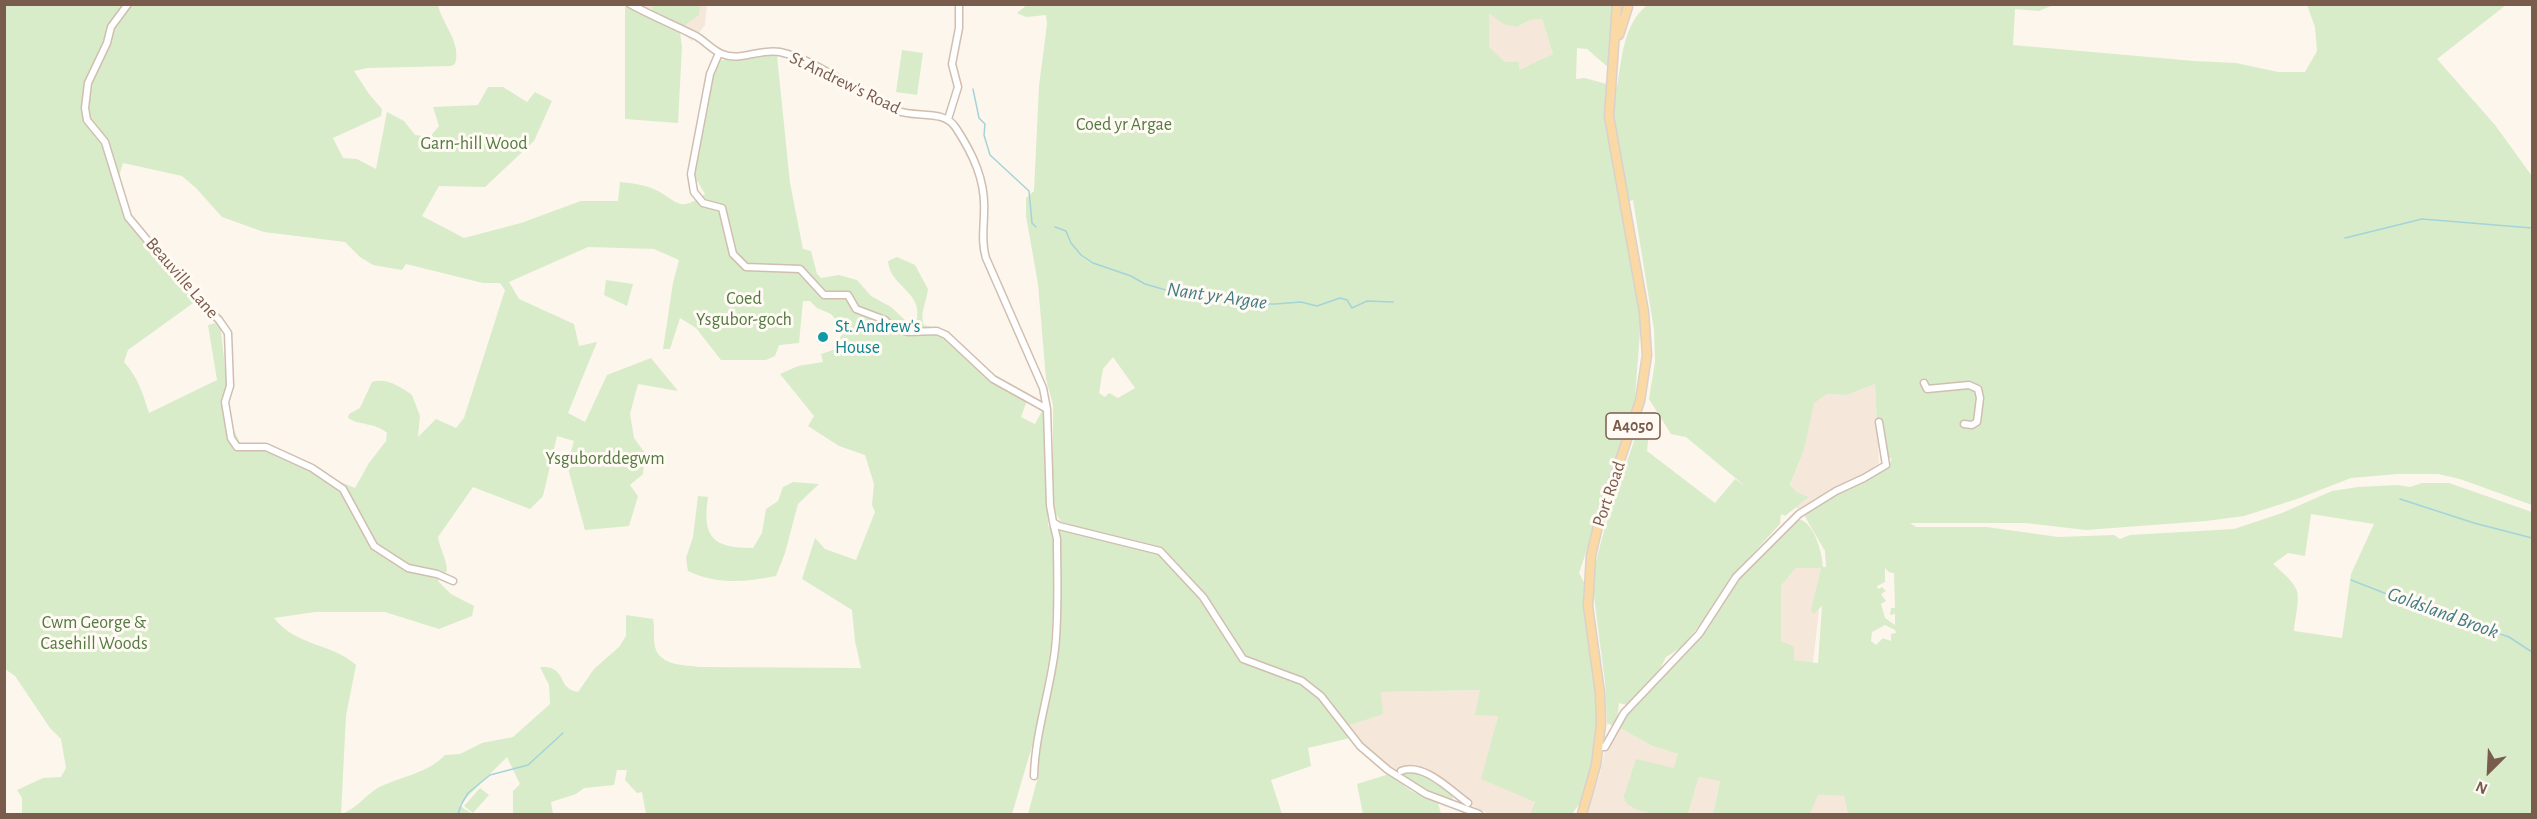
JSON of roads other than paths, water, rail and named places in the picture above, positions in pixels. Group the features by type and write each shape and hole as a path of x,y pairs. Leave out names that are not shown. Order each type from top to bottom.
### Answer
{"main road":[{"name":"A4050","path":"1617,4 1623,8 1629,6"},
{"name":"Port Road","path":"1582,814 1599,747 1601,724 1600,693 1588,606 1590,567 1598,526 1640,401 1647,355 1644,312 1609,116 1617,4"},
{"name":"Port Road","path":"1614,52 1629,6"},
{"name":"Port Road","path":"1576,814 1587,796"}],"street":[{"name":"Beauville Lane","path":"128,4 111,27 107,43 88,83 85,108 87,120 105,142 128,217 228,333 230,386 225,402 231,438 237,447 266,447 312,468 343,489 374,546 408,568 436,574 453,581"},
{"name":"St Andrew's Road","path":"630,4 732,57 766,51 784,53 830,74 898,111 948,119"},
{"path":"959,4 959,28 952,64 958,87 948,119 958,131 977,166 984,204 983,247 995,282 1041,382 1047,409 1050,506 1056,524 1057,539 1055,648 1046,705 1035,745 1034,776"},
{"path":"719,52 710,74 705,111 700,124 691,174 692,184 703,203 722,208 733,254 746,267 800,269 824,295 848,295 856,309 885,320 891,328 908,332 937,331 946,335 993,379 1047,409"},
{"path":"1924,383 1927,389 1969,384 1978,389 1980,398 1977,422 1972,425 1964,424"},
{"path":"1599,747 1605,747 1624,712 1639,695 1699,634 1736,577 1799,514 1836,490 1886,465 1880,422"},
{"path":"1056,524 1154,548 1162,553 1203,597 1243,659 1289,675 1311,687 1333,710 1360,746 1380,765 1410,785 1453,806 1479,814"},
{"path":"1601,724 1613,729"},
{"path":"1401,771 1408,768 1425,773 1468,803"},
{"path":"1453,806 1456,795"}],"waterway":[{"name":"Nant yr Argae","path":"973,89 979,118 985,124 984,135 990,155 1029,191 1032,223 1036,227"},
{"path":"2345,238 2422,219 2532,228"},
{"name":"Nant yr Argae","path":"1055,227 1066,231 1071,243 1081,255 1093,263 1166,290 1192,288 1234,297 1238,301 1255,300 1263,304 1301,302 1317,306 1340,298 1347,300 1352,308 1367,301 1393,302"},
{"path":"2400,499 2474,523 2532,538"},
{"name":"Goldsland Brook","path":"2351,580 2509,637 2532,652"},
{"path":"458,814 468,793 490,775 528,765 563,733"}],"place":[{"name":"St. Andrew's House","path":"823,337"}],"park label":[{"name":"Coed yr Argae","path":"1124,125"},
{"name":"Garn-hill Wood","path":"474,144"},
{"name":"Coed Ysgubor-goch","path":"744,309"},
{"name":"Ysguborddegwm","path":"605,459"},
{"name":"Cwm George & Casehill Woods","path":"94,633"}]}
